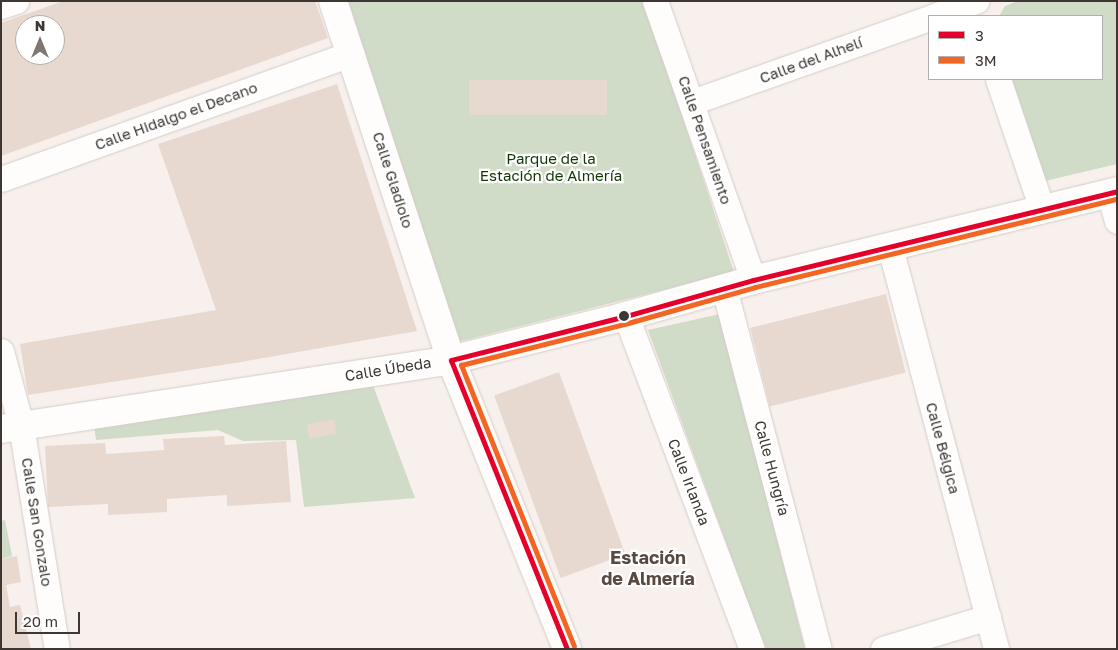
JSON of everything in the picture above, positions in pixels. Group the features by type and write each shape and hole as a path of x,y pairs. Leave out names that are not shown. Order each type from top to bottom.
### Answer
{"street":[{"path":"1,6 16,1"},
{"name":"Calle Gladiolo","path":"333,1 352,54 451,360 567,649"},
{"name":"Calle Pensamiento","path":"655,1 753,280"},
{"path":"939,15 975,7"},
{"name":"Calle del Alhelí","path":"692,102 928,18"},
{"name":"Calle Hidalgo el Decano","path":"1,179 352,54"},
{"path":"998,80 1042,209"},
{"path":"1113,192 1117,221"},
{"name":"Calle Úbeda","path":"11,427 451,360 626,316 753,280 1113,192"},
{"name":"Calle Bélgica","path":"890,247 996,649"},
{"name":"Calle Hungría","path":"724,288 819,649"},
{"name":"Calle Irlanda","path":"626,316 752,649"},
{"name":"Calle San Gonzalo","path":"1,351 11,427 57,649"},
{"path":"883,649 988,617"}],"green space":[{"name":"Parque de la Estación de Almería","path":"348,1 644,1 734,272 458,342"},
{"path":"1018,1 1117,1 1117,164 1045,181 1012,80 1103,80 1103,15 1000,15 1005,6"},
{"path":"720,314 805,649 765,649 648,330"},
{"path":"371,380 415,498 304,507 296,440 243,441 218,430 96,440 94,424"},
{"path":"5,520 12,556 1,559 1,521"}],"building":[{"path":"63,1 315,1 328,38 1,156 1,23 15,18 15,65 65,65 65,15 24,15"},
{"path":"469,80 607,80 607,115 469,115"},
{"path":"337,84 417,331 235,363 28,395 20,344 216,310 158,144"},
{"path":"886,294 906,373 770,406 750,328"},
{"path":"559,372 625,554 561,578 494,396"},
{"path":"334,419 337,434 309,439 307,424"},
{"path":"224,436 225,445 286,441 291,502 227,506 227,495 167,499 167,512 108,515 108,504 48,507 45,446 105,443 106,454 164,450 163,439"},
{"path":"17,556 21,582 6,585 10,607 20,605 31,649 1,649 1,559"}],"transit line":[{"name":"3","path":"567,649 451,360 626,316 753,280 1117,191"},
{"name":"3M","path":"574,646 461,365 628,323 755,287 1117,199"}],"district":[{"name":"Estación de Almería","path":"648,568"}]}
